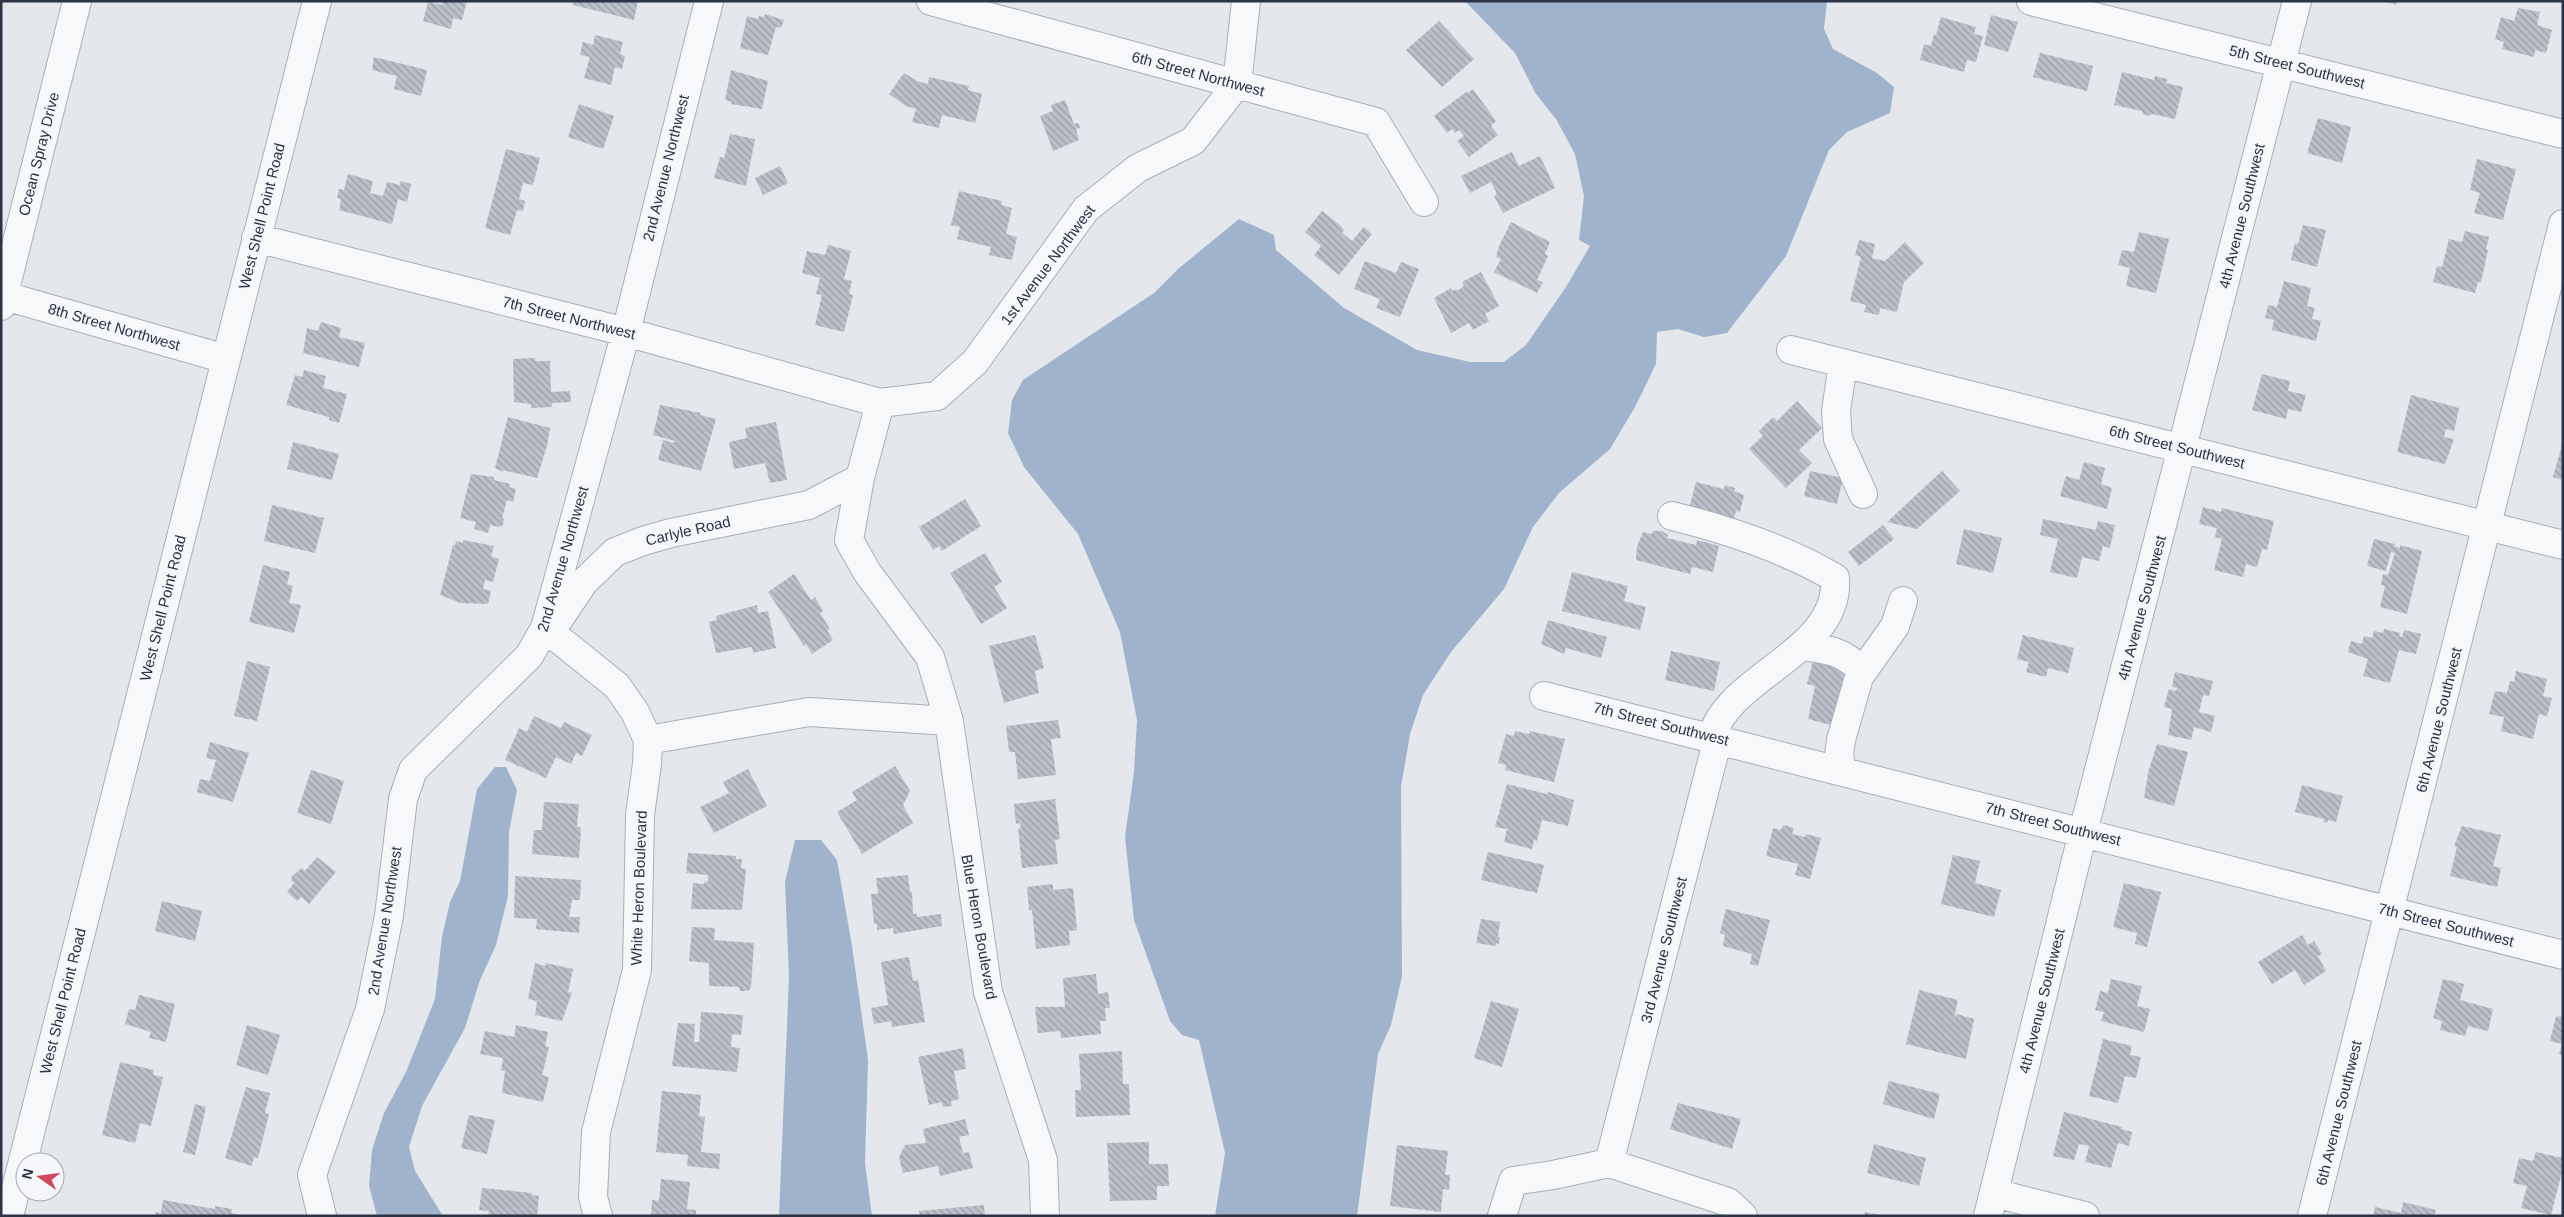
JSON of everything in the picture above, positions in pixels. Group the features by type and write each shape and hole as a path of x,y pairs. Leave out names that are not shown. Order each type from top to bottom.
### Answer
{"street":[{"name":"Ocean Spray Drive","path":"2,299 77,1"},
{"name":"West Shell Point Road","path":"9,1216 317,1"},
{"name":"2nd Avenue Northwest","path":"322,1216 312,1175 370,1010 389,916 403,799 413,770 529,656 545,628 626,332 709,1"},
{"name":"6th Street Northwest","path":"931,1 1376,122 1424,202"},
{"path":"1237,84 1246,1"},
{"name":"5th Street Southwest","path":"2031,1 2563,134"},
{"name":"4th Avenue Southwest","path":"1991,1204 2083,832 2297,1"},
{"name":"1st Avenue Northwest","path":"880,403 937,396 975,362 1086,210 1138,168 1193,141 1237,84"},
{"name":"6th Avenue Southwest","path":"2312,1216 2563,224"},
{"name":"7th Street Northwest","path":"256,238 626,332 880,403"},
{"name":"8th Street Northwest","path":"2,299 226,359"},
{"name":"6th Street Southwest","path":"1791,350 2563,545"},
{"path":"1843,363 1836,411 1838,439 1863,494"},
{"name":"Blue Heron Boulevard","path":"880,403 860,478 849,540 867,572 930,657 948,721 988,992 1043,1160 1045,1216"},
{"name":"Carlyle Road","path":"545,628 559,619 584,582 615,552 671,533 809,505 860,478"},
{"name":"3rd Avenue Southwest","path":"1609,1163 1715,738 1715,726 1723,713 1802,646 1825,619 1833,606 1836,594 1835,578 1809,563 1724,528 1672,516"},
{"path":"1842,770 1839,755 1841,740 1863,671 1895,626 1903,601"},
{"name":"White Heron Boulevard","path":"545,628 616,686 635,712 648,740 648,764 640,814 637,970 596,1132 593,1197 598,1216"},
{"path":"1802,646 1837,652 1850,658 1863,671"},
{"name":"7th Street Southwest","path":"1544,696 1842,770 2563,955"},
{"path":"648,740 809,712 948,721"},
{"path":"1502,1216 1513,1181 1553,1176 1609,1163 1728,1202 1743,1216"},
{"path":"1991,1204 2085,1216"}],"water":[{"path":"1465,1 1827,1 1824,29 1833,49 1877,73 1894,87 1890,113 1847,132 1829,150 1786,256 1727,333 1704,337 1678,329 1657,332 1656,364 1635,407 1610,449 1559,493 1533,527 1504,589 1451,652 1423,695 1410,734 1401,787 1402,976 1391,1025 1378,1054 1357,1216 1215,1216 1225,1153 1199,1040 1182,1035 1170,1021 1134,920 1125,837 1134,772 1137,720 1120,632 1078,534 1024,467 1008,433 1012,400 1023,380 1154,293 1178,269 1239,219 1274,235 1276,250 1344,308 1417,350 1470,362 1504,362 1526,345 1566,287 1590,246 1579,240 1584,196 1575,154 1556,119 1536,94 1515,53"},
{"path":"495,767 506,767 517,790 509,832 508,896 496,945 480,980 465,1028 422,1106 409,1147 415,1171 443,1216 377,1216 369,1186 372,1150 384,1113 406,1072 435,999 442,937 450,902 460,881 477,789"},
{"path":"795,840 821,840 837,860 852,946 868,1060 865,1163 872,1216 779,1216 789,977 785,882"}],"building":[{"path":"443,1 467,1 462,20 453,18 451,29 423,21 428,2 442,5"},
{"path":"574,1 638,1 634,20 573,5"},
{"path":"2385,1 2397,1 2396,5"},
{"path":"2518,8 2540,12 2537,25 2552,30 2546,53 2535,50 2534,57 2502,49 2504,42 2495,39 2501,17 2514,21"},
{"path":"765,14 784,20 781,28 776,27 768,55 740,48 747,16 758,19 759,16 764,17"},
{"path":"1991,15 2018,22 2008,52 1984,45"},
{"path":"1941,17 1976,27 1974,34 1983,36 1976,62 1967,60 1964,72 1920,60 1924,44 1931,46"},
{"path":"1439,21 1474,59 1442,87 1406,50"},
{"path":"595,35 623,42 620,54 625,56 622,69 615,67 611,85 584,78 590,57 580,55 583,42 593,45"},
{"path":"2040,53 2093,66 2087,91 2033,77"},
{"path":"374,57 427,70 421,96 394,89 397,76 372,70"},
{"path":"731,70 768,81 762,109 731,104 732,102 725,100"},
{"path":"2122,72 2154,80 2155,76 2167,79 2166,83 2183,87 2175,119 2152,114 2150,116 2143,114 2142,111 2114,105"},
{"path":"904,73 917,81 928,84 929,77 969,86 968,90 982,94 975,123 942,115 939,128 912,122 916,109 906,106 889,94"},
{"path":"1473,89 1496,121 1491,126 1498,135 1469,157 1457,141 1464,136 1459,130 1455,133 1452,129 1447,133 1434,116 1466,92 1468,93"},
{"path":"1065,100 1074,124 1078,123 1080,128 1076,129 1079,140 1053,151 1040,116 1053,111 1051,105"},
{"path":"579,104 614,116 603,149 568,137"},
{"path":"2318,118 2351,127 2342,163 2307,153"},
{"path":"730,134 755,139 746,186 714,178 720,157 724,158"},
{"path":"506,149 540,158 533,185 523,183 519,199 525,201 523,211 517,210 510,235 485,228"},
{"path":"1512,152 1519,166 1540,156 1555,188 1503,213 1494,196 1497,194 1491,182 1470,193 1461,176"},
{"path":"2477,159 2516,169 2503,220 2474,213 2480,193 2470,190"},
{"path":"780,166 788,183 763,195 755,178"},
{"path":"348,174 373,181 370,193 383,196 387,182 400,185 401,181 411,184 407,202 398,199 392,224 339,210 341,199 337,198 339,189 344,190"},
{"path":"959,191 1002,201 1001,205 1012,208 1006,234 1017,237 1012,260 989,255 991,247 957,239 960,227 951,225"},
{"path":"1322,211 1341,226 1344,230 1342,233 1352,241 1364,227 1372,234 1339,275 1314,255 1321,246 1305,232"},
{"path":"1511,222 1550,242 1545,254 1548,256 1537,280 1543,282 1537,293 1494,272 1501,259 1496,257 1499,246"},
{"path":"2303,225 2326,230 2317,267 2291,260 2295,243 2298,244"},
{"path":"2465,231 2489,237 2481,282 2478,282 2475,293 2433,282 2437,266 2442,267 2449,239 2462,242"},
{"path":"2139,232 2169,239 2156,293 2126,286 2130,268 2118,265 2122,250 2134,252"},
{"path":"1859,240 1875,244 1872,258 1885,261 1905,242 1924,263 1904,282 1897,312 1880,308 1879,315 1864,312 1866,305 1850,301 1861,257 1855,255"},
{"path":"828,245 851,251 844,279 852,281 849,294 853,295 844,332 815,325 822,295 816,294 820,278 802,273 807,251 825,255"},
{"path":"1365,261 1396,273 1401,262 1419,269 1400,317 1376,308 1380,299 1354,289"},
{"path":"1481,272 1499,306 1485,314 1489,321 1473,330 1469,323 1451,333 1434,298 1451,288 1452,291 1456,289 1457,291 1464,286 1462,282"},
{"path":"2284,281 2311,288 2307,306 2315,308 2312,319 2321,321 2316,341 2272,330 2274,320 2265,318 2268,305 2277,307"},
{"path":"321,322 341,328 339,337 365,343 359,367 303,353 307,328 318,331"},
{"path":"535,358 535,361 550,361 551,392 570,391 571,402 552,403 552,407 531,408 531,404 514,402 513,359"},
{"path":"304,370 326,376 323,388 347,394 339,423 329,420 329,417 286,405 295,375 302,377"},
{"path":"2262,374 2290,381 2288,391 2306,395 2301,412 2288,409 2286,419 2252,410"},
{"path":"2411,395 2459,408 2454,431 2446,429 2444,437 2454,439 2445,464 2397,452"},
{"path":"1797,401 1822,428 1799,450 1812,463 1786,488 1749,449 1763,436 1759,431 1773,417 1777,421"},
{"path":"660,405 701,413 700,415 716,419 701,471 658,460 663,440 674,443 675,441 653,435"},
{"path":"508,417 550,428 547,446 537,478 503,470 503,472 495,468"},
{"path":"776,422 787,480 770,483 765,463 734,469 729,442 747,438 745,428"},
{"path":"2563,441 2563,480 2553,477"},
{"path":"293,442 339,454 332,480 287,469"},
{"path":"2084,462 2105,468 2101,484 2112,488 2107,509 2060,496 2066,476 2079,480"},
{"path":"1810,471 1843,478 1837,504 1804,496"},
{"path":"1942,471 1960,491 1917,529 1887,522"},
{"path":"471,474 494,477 494,480 510,484 509,487 516,489 513,502 507,500 502,518 504,519 503,525 500,527 490,525 488,533 474,529 476,522 460,518"},
{"path":"1696,482 1724,489 1725,485 1735,488 1734,491 1744,495 1740,512 1736,511 1732,525 1688,512"},
{"path":"965,499 981,526 942,551 939,546 933,550 919,527"},
{"path":"272,505 324,518 315,553 264,541"},
{"path":"2203,507 2221,512 2222,508 2274,521 2267,550 2262,549 2257,567 2246,564 2243,577 2214,570 2222,539 2215,537 2217,528 2199,524"},
{"path":"2043,519 2096,530 2098,521 2115,525 2110,548 2103,546 2099,561 2082,557 2077,578 2050,572 2058,539 2040,535"},
{"path":"1883,525 1894,539 1859,566 1848,552"},
{"path":"1964,529 2002,538 1993,573 1956,564"},
{"path":"1653,531 1662,531 1668,535 1667,538 1696,545 1697,540 1719,546 1713,572 1692,567 1690,574 1636,560 1637,546 1643,532 1652,534"},
{"path":"2374,539 2395,544 2394,546 2400,548 2400,545 2422,551 2407,614 2380,607 2385,586 2381,585 2383,574 2388,575 2395,553 2391,552 2386,571 2367,566"},
{"path":"463,540 494,546 491,556 499,559 493,582 485,580 483,589 491,591 488,604 461,603 440,595 453,545 455,546 456,541 463,543"},
{"path":"985,553 1002,582 994,587 1007,608 981,624 950,573"},
{"path":"263,565 290,572 287,584 293,586 289,603 301,605 294,633 249,622"},
{"path":"1572,572 1628,586 1624,601 1646,607 1640,630 1562,611"},
{"path":"794,574 811,600 815,597 823,611 820,613 830,629 827,630 833,640 812,654 806,644 804,646 768,592"},
{"path":"757,605 758,613 768,611 776,648 753,653 752,647 716,653 709,622 717,620 716,616"},
{"path":"1548,620 1607,637 1601,658 1566,648 1564,654 1541,644"},
{"path":"2384,629 2400,633 2399,636 2402,637 2404,630 2421,634 2416,654 2399,650 2390,683 2363,676 2368,659 2348,652 2351,641 2362,644 2364,636 2372,638 2374,631 2383,633"},
{"path":"1035,635 1044,668 1035,671 1039,693 1004,703 989,646"},
{"path":"2023,635 2074,648 2068,673 2048,668 2046,677 2026,672 2029,662 2017,659"},
{"path":"1671,651 1720,662 1714,691 1665,680"},
{"path":"247,661 270,667 257,721 234,716"},
{"path":"1813,661 1846,670 1842,683 1845,684 1843,692 1840,692 1831,725 1808,719 1815,686 1807,684"},
{"path":"2516,671 2547,679 2543,696 2552,698 2547,716 2539,714 2533,739 2501,731 2504,717 2489,714 2495,691 2507,693 2510,681 2514,682"},
{"path":"2175,672 2213,681 2209,696 2203,695 2199,712 2215,716 2211,732 2194,727 2191,740 2168,735 2172,709 2164,707 2169,689 2176,691 2177,688 2172,687"},
{"path":"534,716 561,728 564,722 592,735 582,756 576,753 571,764 556,757 546,778 505,760 519,728 527,732"},
{"path":"1058,720 1061,738 1051,739 1056,775 1018,779 1015,752 1009,752 1006,726"},
{"path":"1515,731 1529,734 1530,731 1565,739 1554,782 1505,770 1506,765 1498,763 1506,734 1514,736"},
{"path":"210,742 249,753 233,802 197,792 200,779 210,781 216,760 206,758"},
{"path":"2157,744 2188,752 2174,806 2144,798 2148,773"},
{"path":"895,766 910,791 903,805 913,823 862,854 837,812 857,800 852,792"},
{"path":"748,769 767,806 714,833 700,807 729,793 723,782"},
{"path":"311,770 344,781 331,824 297,813"},
{"path":"1507,784 1547,794 1548,792 1574,800 1568,826 1542,820 1537,841 1534,840 1532,849 1504,842 1507,829 1495,827"},
{"path":"2302,785 2343,796 2336,822 2328,820 2327,823 2323,822 2324,819 2295,812"},
{"path":"1055,799 1060,839 1055,840 1058,864 1022,868 1018,828 1021,828 1020,823 1016,824 1014,804"},
{"path":"544,802 579,804 577,827 580,827 581,831 579,858 532,854 534,830 542,830"},
{"path":"1783,825 1794,828 1792,834 1805,837 1806,834 1821,838 1810,879 1795,875 1798,864 1766,856 1773,828 1781,830"},
{"path":"2462,826 2501,835 2493,866 2501,868 2497,887 2450,876 2457,847 2454,846"},
{"path":"1488,852 1544,865 1537,893 1481,880"},
{"path":"688,853 736,856 736,859 742,859 741,868 746,869 742,910 691,909 693,883 704,884 705,881 708,882 708,875 686,873"},
{"path":"1953,855 1980,861 1975,883 2001,890 1994,917 1941,904"},
{"path":"317,857 336,872 309,904 301,897 297,901 287,892 294,883 291,880 292,876 302,868 305,871"},
{"path":"908,875 910,892 912,892 913,914 916,914 917,917 941,914 942,926 894,934 893,928 877,930 877,924 874,924 871,894 878,894 876,878"},
{"path":"515,876 581,880 580,900 572,900 569,917 580,917 579,933 536,929 537,919 514,918"},
{"path":"2124,883 2161,892 2147,947 2135,944 2137,933 2113,927"},
{"path":"1053,884 1053,890 1073,888 1077,930 1069,931 1070,945 1036,949 1032,910 1029,910 1027,887"},
{"path":"162,901 202,911 195,941 155,931"},
{"path":"1726,909 1770,920 1758,966 1750,964 1752,954 1723,946 1725,935 1720,933"},
{"path":"1481,919 1500,922 1499,944 1496,943 1496,946 1476,943"},
{"path":"692,927 715,928 714,940 754,943 751,988 748,991 740,991 739,987 709,986 709,963 689,961"},
{"path":"2302,935 2308,945 2314,941 2322,954 2318,956 2326,971 2304,985 2295,970 2272,984 2258,962"},
{"path":"909,957 913,981 918,980 925,1022 892,1027 891,1021 874,1024 871,1008 888,1005 881,962"},
{"path":"535,963 545,966 546,963 573,969 568,992 572,993 562,1021 535,1015 537,1001 528,999"},
{"path":"1096,974 1098,994 1108,992 1110,1008 1105,1008 1106,1021 1100,1021 1101,1034 1061,1038 1060,1031 1038,1033 1035,1007 1065,1007 1063,978"},
{"path":"2111,979 2142,986 2137,1006 2150,1009 2144,1032 2101,1021 2104,1012 2095,1010 2100,991 2108,993"},
{"path":"2443,979 2464,984 2460,1000 2493,1009 2488,1031 2468,1026 2465,1036 2440,1030 2442,1021 2433,1018"},
{"path":"1919,990 1958,1000 1954,1018 1957,1014 1974,1019 1966,1059 1906,1044"},
{"path":"139,995 175,1004 166,1042 149,1038 151,1032 125,1024 129,1009 135,1010"},
{"path":"1491,1001 1519,1009 1502,1067 1474,1058"},
{"path":"701,1012 743,1015 741,1035 732,1034 731,1047 740,1048 737,1072 672,1066 678,1023 695,1024 694,1042 699,1042"},
{"path":"2556,1016 2563,1017 2563,1055 2559,1054 2562,1044 2550,1041"},
{"path":"247,1025 280,1035 268,1075 236,1065"},
{"path":"516,1025 548,1032 545,1046 549,1047 542,1075 549,1077 543,1102 502,1093 505,1071 501,1070 503,1058 480,1054 485,1031 514,1037"},
{"path":"2103,1039 2132,1046 2130,1055 2141,1057 2136,1078 2125,1076 2118,1103 2089,1096"},
{"path":"963,1048 966,1069 954,1071 959,1099 951,1101 952,1106 943,1107 942,1102 929,1105 918,1057"},
{"path":"1122,1051 1123,1084 1129,1084 1130,1115 1076,1117 1075,1090 1081,1090 1079,1054"},
{"path":"120,1062 154,1070 153,1075 163,1077 151,1126 140,1123 135,1143 102,1135"},
{"path":"1889,1081 1940,1094 1934,1119 1883,1104"},
{"path":"246,1087 270,1093 265,1113 269,1114 258,1158 254,1157 252,1166 225,1158"},
{"path":"662,1091 701,1095 699,1116 705,1117 701,1152 720,1154 719,1169 687,1166 688,1155 656,1152"},
{"path":"1678,1103 1741,1119 1732,1149 1670,1129"},
{"path":"195,1104 206,1107 195,1155 183,1152"},
{"path":"2064,1112 2122,1127 2121,1129 2132,1132 2129,1146 2118,1143 2111,1168 2085,1162 2089,1146 2079,1144 2074,1160 2053,1156"},
{"path":"469,1115 495,1120 487,1154 461,1148"},
{"path":"965,1119 969,1135 959,1137 963,1153 969,1152 973,1168 940,1176 938,1166 903,1173 899,1157 905,1145 926,1143 923,1129"},
{"path":"1149,1142 1149,1164 1168,1164 1169,1186 1157,1186 1157,1200 1110,1201 1107,1143"},
{"path":"1874,1144 1926,1158 1919,1186 1867,1173"},
{"path":"1397,1145 1448,1151 1445,1175 1450,1175 1449,1190 1443,1189 1441,1212 1390,1206"},
{"path":"2536,1152 2563,1158 2563,1168 2551,1215 2521,1208 2527,1186 2513,1183 2519,1158 2533,1161"},
{"path":"661,1179 690,1182 687,1209 696,1210 696,1216 651,1216 652,1200 659,1201"},
{"path":"482,1188 532,1193 532,1195 539,1196 537,1216 488,1216 489,1211 479,1210"},
{"path":"163,1200 215,1209 215,1206 232,1209 231,1213 244,1216 155,1216 156,1212 161,1213"},
{"path":"2403,1202 2436,1210 2434,1216 2373,1216 2375,1207 2401,1213"},
{"path":"984,1205 985,1216 920,1216 919,1211"},
{"path":"1865,1212 1879,1215 1879,1216 1864,1216"}]}
